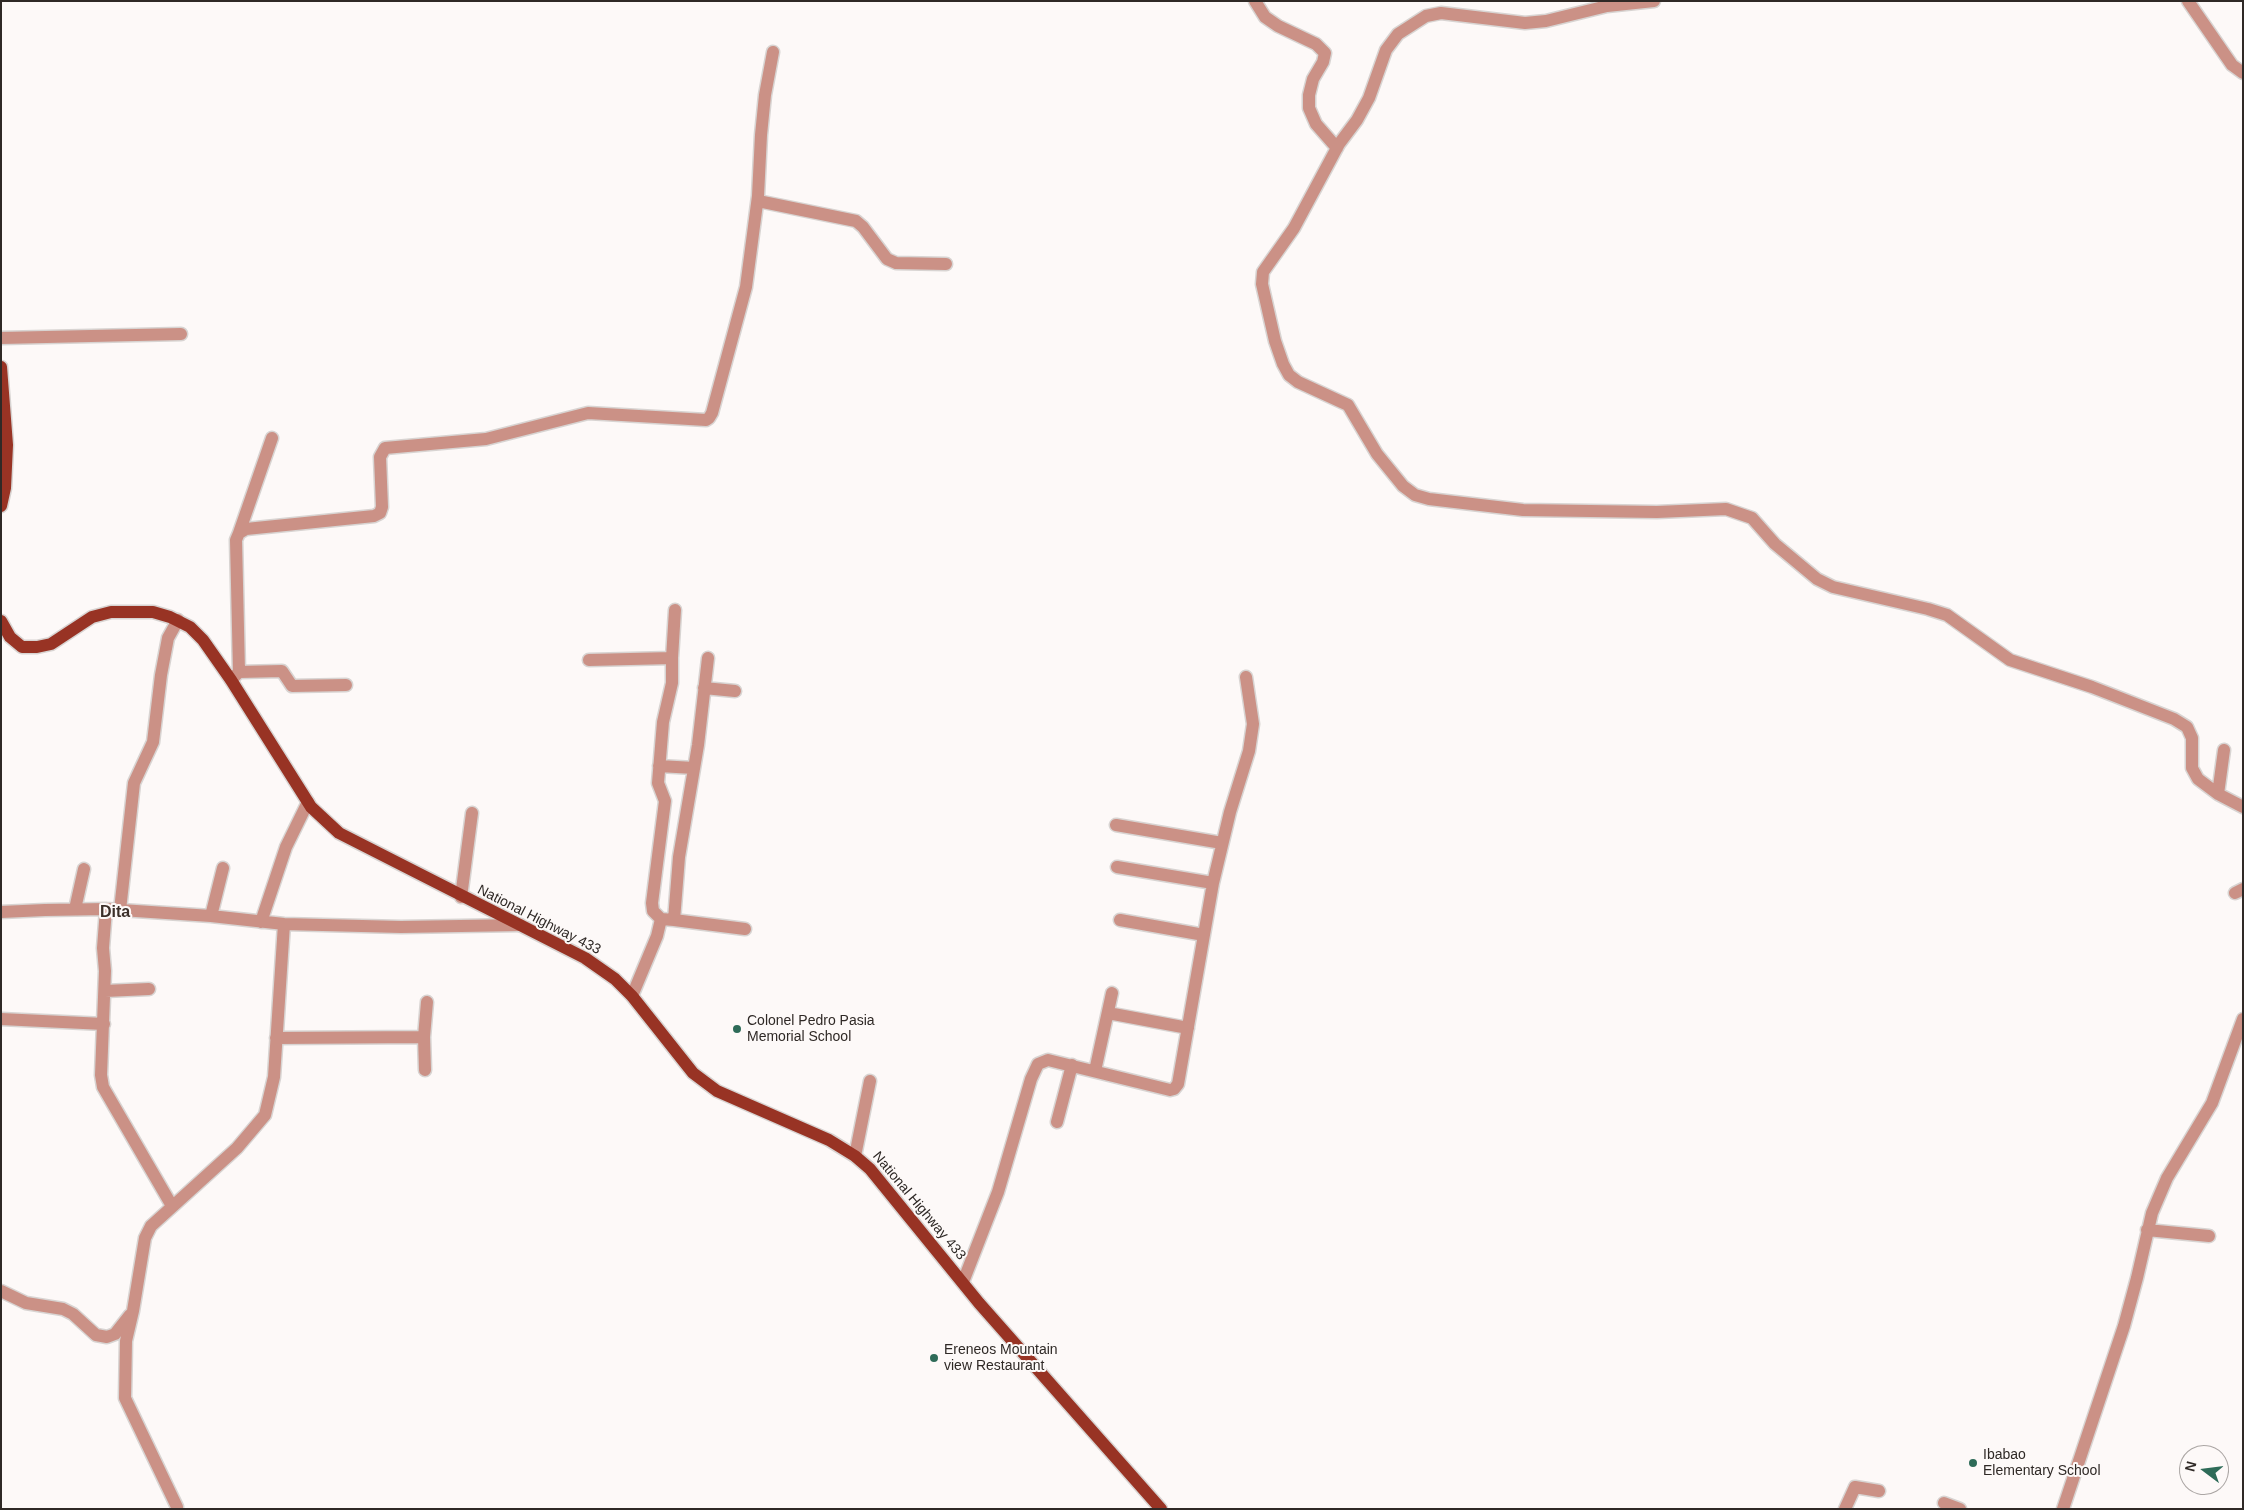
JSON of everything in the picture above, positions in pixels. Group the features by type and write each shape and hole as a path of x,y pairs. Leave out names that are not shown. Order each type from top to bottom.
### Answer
{"main road":[{"path":"1,367 7,445 5,488 1,506"},
{"name":"National Highway 433","path":"1,621 10,637 22,647 37,647 51,644 92,617 111,612 153,612 178,620 190,627 235,676 308,802 339,833 461,897 585,958 614,979 632,996 693,1073 717,1091 828,1140 855,1156 882,1181 962,1282 1161,1509"}],"street":[{"path":"1255,1 1265,17 1278,26 1316,44 1325,53 1323,62 1313,79 1309,95 1310,108 1316,124 1337,148"},
{"path":"1654,1 1607,6 1546,21 1525,23 1441,12 1426,16 1398,34 1386,50 1369,98 1357,120 1337,148 1294,228 1263,272 1262,284 1275,341 1289,375 1298,382 1348,404 1377,454 1403,486 1415,495 1428,499 1523,510 1657,512 1726,510 1752,518 1776,544 1817,579 1832,587 1928,608 1946,616 2010,660 2092,687 2174,719 2187,727 2192,738 2192,768 2198,779 2218,794 2243,806"},
{"path":"2188,1 2232,64 2243,73"},
{"path":"239,533 246,529 374,516 380,513 382,507 380,457 385,448 486,439 588,413 706,420 709,418 712,414 746,287 758,201 765,94 774,52"},
{"path":"758,201 856,221 888,259 896,263 946,264"},
{"path":"1,338 181,334"},
{"path":"272,438 236,540 235,676 282,671 292,686 346,685"},
{"path":"675,610 672,683 663,722 659,766 658,783 665,801 652,903 653,911 668,920 745,930"},
{"path":"120,910 134,783 153,742 166,647 168,638 178,620"},
{"path":"590,660 672,658"},
{"path":"632,996 657,936 668,920 694,768 708,658"},
{"path":"962,1282 998,1192 1031,1079 1038,1064 1048,1060 1159,1088 1174,1089 1178,1084 1213,883 1222,843 1249,751 1253,724 1246,678"},
{"path":"704,688 735,691"},
{"path":"2218,794 2224,750"},
{"path":"659,766 694,768"},
{"path":"261,922 286,847 308,802"},
{"path":"461,897 472,813"},
{"path":"1116,825 1222,843"},
{"path":"1117,867 1213,883"},
{"path":"211,916 223,868"},
{"path":"75,909 84,869"},
{"path":"106,909 103,948 105,991 103,1087 172,1206"},
{"path":"1,912 106,909 211,916 284,924 401,927 520,925"},
{"path":"1120,920 1204,935"},
{"path":"176,1508 125,1398 126,1341 145,1238 151,1226 237,1148 265,1115 274,1077 284,924"},
{"path":"105,991 149,990"},
{"path":"1095,1071 1112,993"},
{"path":"425,1070 424,1037 427,1002"},
{"path":"1108,1013 1188,1028"},
{"path":"1,1019 104,1024"},
{"path":"2063,1509 2124,1326 2137,1278 2146,1230 2167,1178 2212,1104 2243,1019"},
{"path":"276,1038 424,1037"},
{"path":"1057,1122 1072,1065"},
{"path":"855,1156 870,1081"},
{"path":"2146,1230 2210,1236"},
{"path":"1,1291 26,1303 63,1309 73,1314 96,1335 107,1337 115,1334 133,1311"},
{"path":"1845,1509 1856,1486 1879,1491"},
{"path":"1944,1503 1960,1509"}],"place":[{"name":"Colonel Pedro Pasia Memorial School","path":"737,1029"},
{"name":"Ereneos Mountain view Restaurant","path":"934,1358"},
{"name":"Ibabao Elementary School","path":"1973,1463"}],"district":[{"name":"Dita","path":"115,913"}]}
